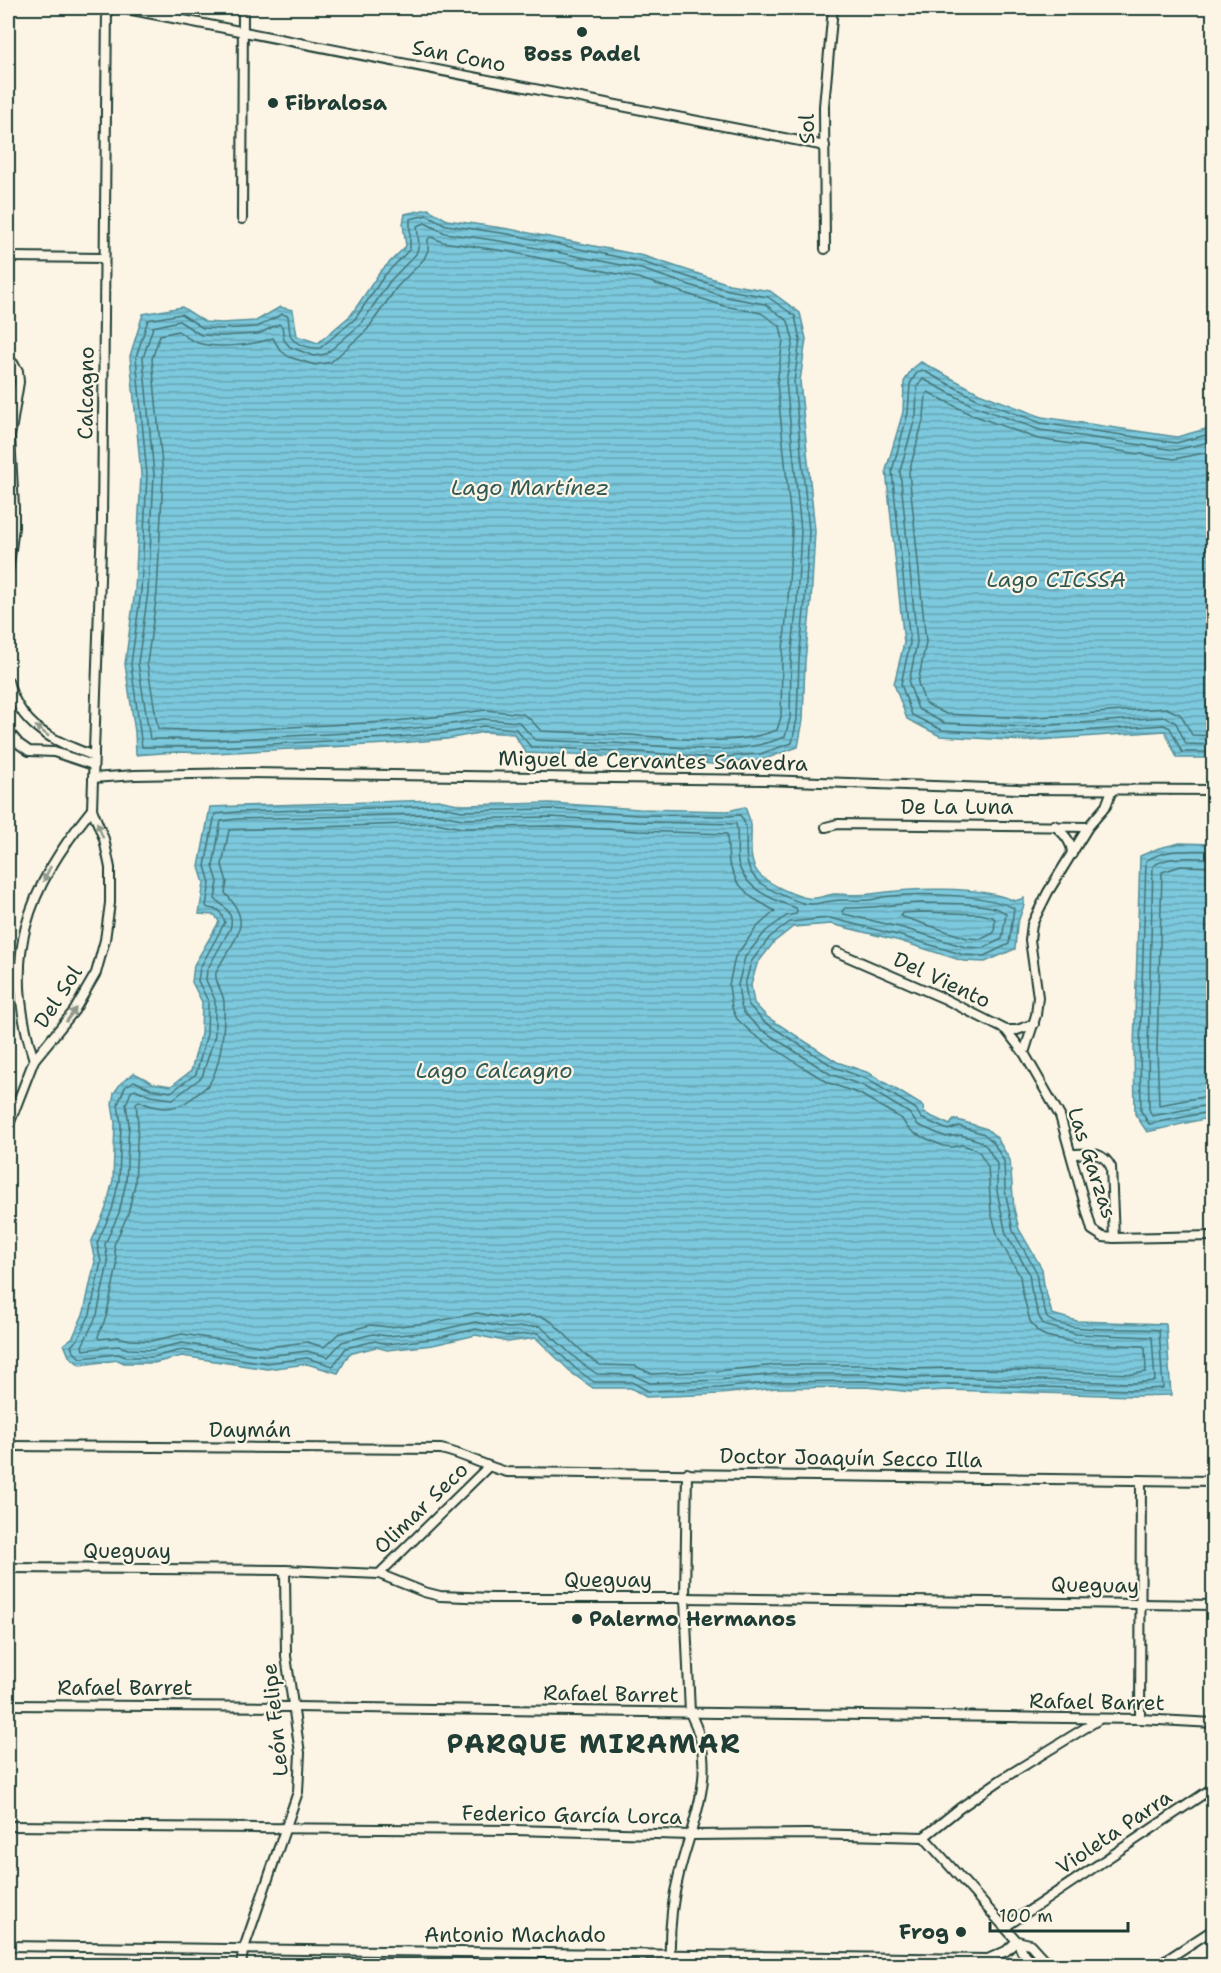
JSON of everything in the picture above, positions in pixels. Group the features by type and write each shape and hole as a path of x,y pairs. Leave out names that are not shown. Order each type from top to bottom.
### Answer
{"street":[{"name":"Calcagno","path":"92,809 102,521 107,8"},
{"name":"San Cono","path":"122,8 825,146"},
{"path":"242,219 243,8"},
{"name":"Sol","path":"825,249 824,106 833,8"},
{"path":"8,257 104,258"},
{"path":"8,362 13,363 18,371 19,382 10,437 11,507 14,527 8,572"},
{"path":"8,681 11,696 38,729 58,743 94,756"},
{"path":"8,731 19,744 29,751 54,752 93,765"},
{"name":"Miguel de Cervantes Saavedra","path":"93,778 248,772 764,780 1112,790 1214,790"},
{"path":"1024,1053 1034,1024 1038,997 1030,940 1032,924 1048,892 1088,827 1106,806 1112,790"},
{"path":"34,1060 24,1029 20,1000 18,973 22,941 29,914 49,868 63,845 92,809"},
{"name":"Del Sol","path":"8,1127 34,1060 74,1011 86,992 96,973 105,940 110,903 110,868 104,839 92,809"},
{"name":"De La Luna","path":"826,827 837,824 1088,827"},
{"path":"1054,825 1068,840 1072,849 1071,856"},
{"name":"Del Viento","path":"837,952 943,998 1006,1030 1017,1030 1034,1024"},
{"name":"Las Garzas","path":"1006,1030 1024,1053 1059,1116 1072,1154 1092,1230 1103,1237 1113,1238"},
{"path":"1072,1154 1100,1154 1107,1158 1111,1167 1113,1238 1214,1236"},
{"name":"Daymán","path":"8,1446 441,1449 458,1452 488,1467"},
{"name":"Doctor Joaquín Secco Illa","path":"488,1467 507,1472 1214,1481"},
{"name":"Olimar Seco","path":"379,1574 488,1467"},
{"path":"670,1965 669,1934 674,1894 702,1794 704,1770 699,1733 690,1713 685,1598 687,1473"},
{"path":"1140,1719 1141,1480"},
{"name":"Queguay","path":"8,1568 285,1570 379,1574 440,1596 492,1598 685,1598 1214,1605"},
{"name":"León Felipe","path":"241,1965 243,1951 298,1792 301,1772 298,1730 286,1656 285,1570"},
{"name":"Rafael Barret","path":"8,1705 1140,1719 1214,1723"},
{"path":"1073,1719 1077,1725 1076,1736"},
{"path":"1036,1965 1022,1952 1017,1941 924,1837 1002,1779 1099,1720"},
{"name":"Violeta Parra","path":"1005,1927 1214,1787"},
{"name":"Federico García Lorca","path":"8,1826 286,1830 515,1830 691,1835 807,1834 924,1837"},
{"path":"1157,1965 1214,1929"},
{"path":"1017,1941 1030,1944 1050,1965"},
{"name":"Antonio Machado","path":"8,1946 243,1951 988,1959 1006,1951 1017,1941"}],"water":[{"name":"Lago Martínez","path":"428,209 447,220 509,229 644,256 729,284 770,291 800,313 806,339 800,381 815,531 803,720 798,747 762,760 712,764 526,753 514,734 484,732 447,739 387,744 136,755 125,664 135,590 141,474 130,356 143,314 182,307 205,322 221,323 256,321 280,307 293,310 297,336 318,343 351,315 380,272 406,246 403,224 405,214"},
{"name":"Lago CICSSA","path":"921,362 979,393 1042,417 1177,437 1213,427 1213,758 1177,758 1165,731 1026,741 940,736 907,719 894,684 904,643 886,470 903,412 904,382 911,370"},
{"name":"Lago Calcagno","path":"438,800 463,805 550,803 639,809 728,811 745,807 751,825 751,853 756,870 772,883 807,898 834,894 862,895 905,890 944,889 983,892 1015,901 1024,898 1017,925 1015,949 985,962 963,961 900,941 831,924 793,927 774,942 757,964 751,985 754,1003 767,1017 837,1062 869,1073 923,1106 924,1113 950,1125 954,1119 987,1129 997,1138 1010,1160 1014,1209 1019,1229 1042,1269 1052,1314 1077,1321 1166,1324 1171,1395 1133,1396 947,1390 911,1392 866,1387 777,1388 720,1394 646,1397 631,1388 593,1388 573,1374 536,1338 508,1342 476,1335 433,1345 387,1350 376,1347 349,1354 338,1373 307,1364 267,1369 182,1356 154,1363 124,1363 118,1360 80,1365 69,1356 64,1344 73,1337 84,1312 95,1261 91,1243 106,1208 113,1180 115,1123 112,1104 114,1093 121,1083 134,1073 153,1083 171,1086 191,1071 201,1034 202,1002 192,982 194,965 219,922 215,915 199,914 204,883 199,867 210,807"},
{"path":"1180,843 1213,844 1213,1117 1147,1132 1135,1114 1134,1048 1140,856"}],"place":[{"name":"Boss Padel","path":"582,32"},
{"name":"Fibralosa","path":"273,103"},
{"name":"Palermo Hermanos","path":"577,1619"},
{"name":"Frog","path":"961,1932"}],"district":[{"name":"PARQUE MIRAMAR","path":"594,1744"}]}
